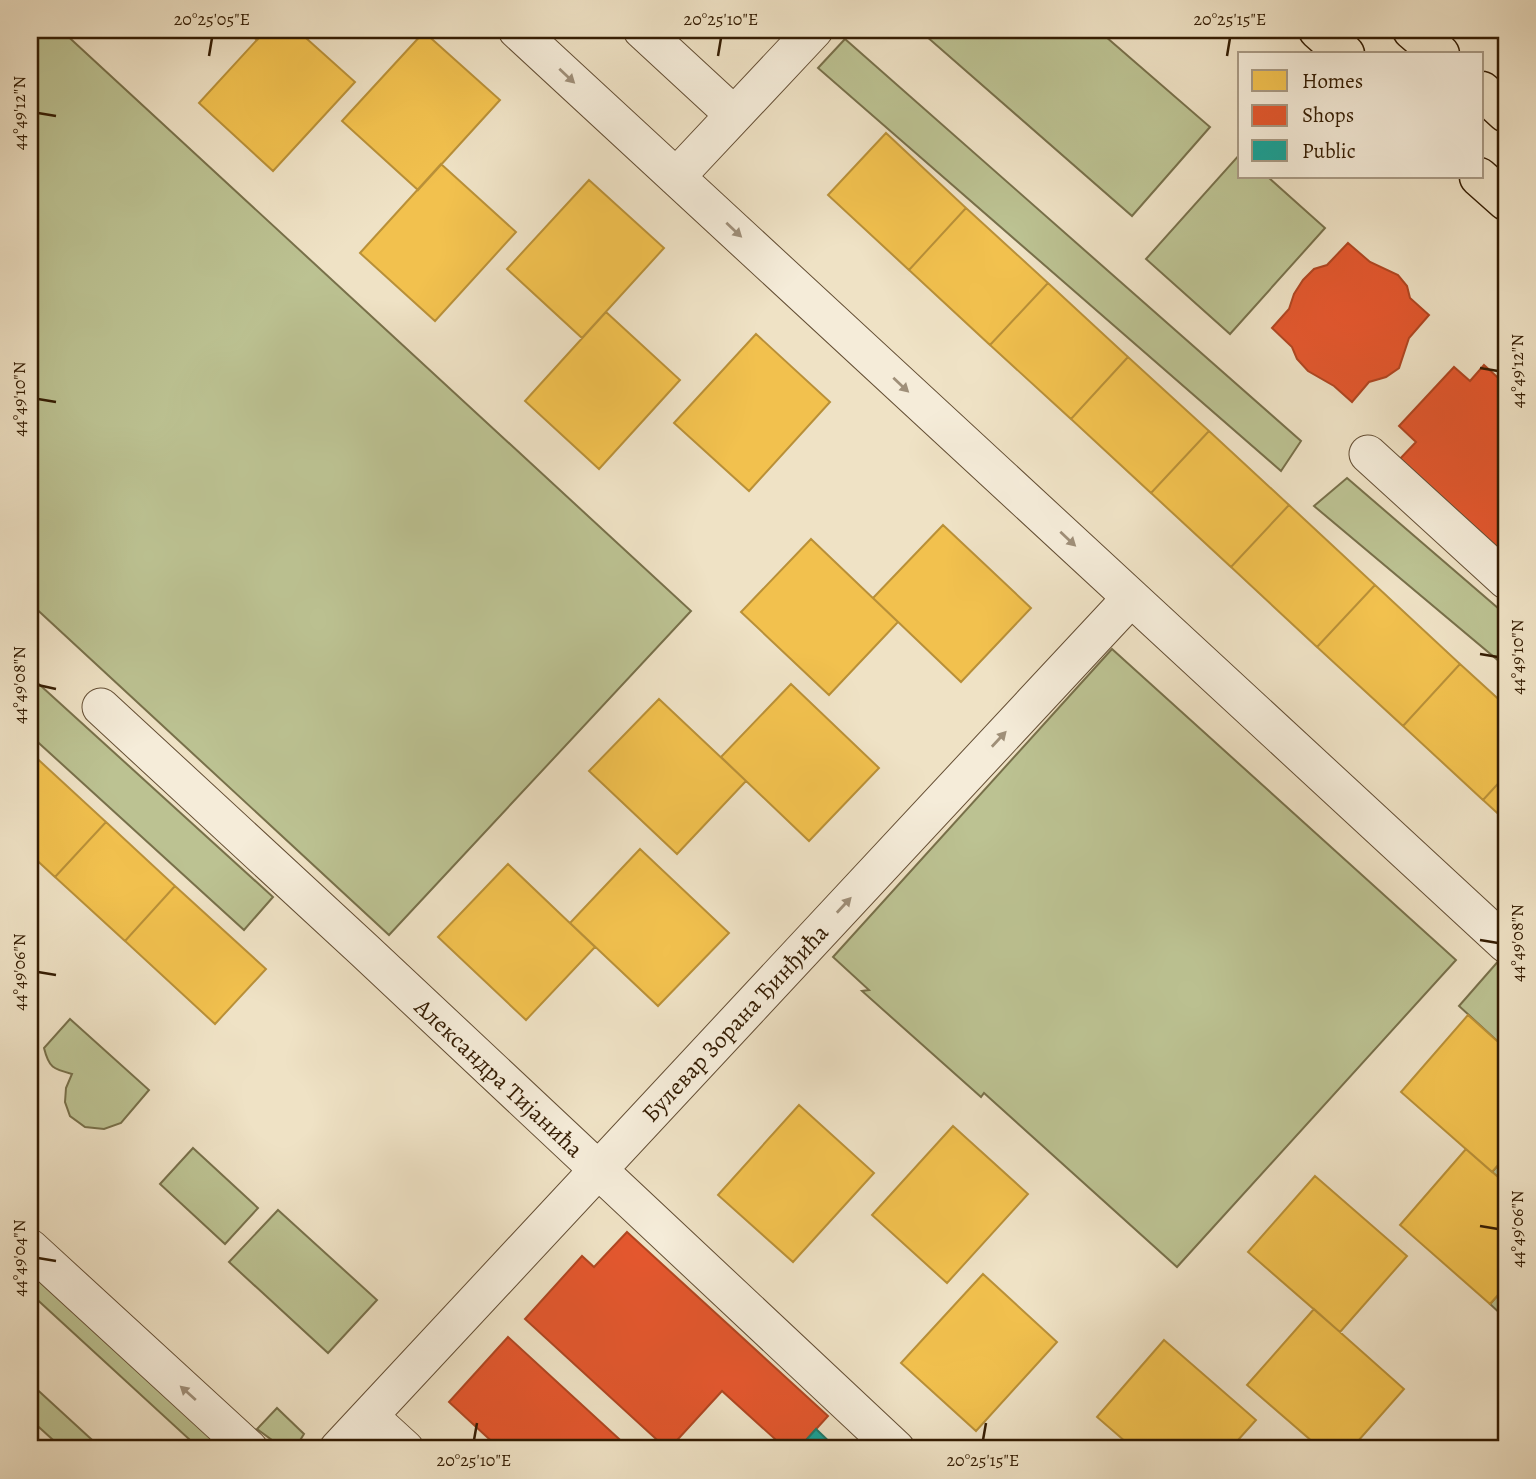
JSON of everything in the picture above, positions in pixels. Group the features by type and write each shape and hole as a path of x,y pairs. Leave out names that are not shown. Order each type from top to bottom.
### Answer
{"main road":[{"path":"1318,30 1343,52"},
{"path":"1412,30 1438,52"},
{"path":"1484,93 1506,113"},
{"path":"1480,178 1506,201"}],"street":[{"path":"517,30 1506,944"},
{"path":"642,30 734,115"},
{"path":"676,177 814,30"},
{"path":"1368,454 1506,580"},
{"name":"Булевар Зорана Ђинђића","path":"338,1449 1131,597"},
{"name":"Александра Тијанића","path":"101,707 896,1449"},
{"path":"30,1248 249,1449"},
{"path":"369,1416 405,1449"}],"green space":[{"path":"30,30 61,30 691,611 389,935 30,603"},
{"path":"932,30 1098,30 1210,127 1132,216 926,36"},
{"path":"845,39 1301,441 1281,471 818,68"},
{"path":"1238,156 1238,178 1269,178 1325,228 1230,334 1146,259"},
{"path":"1347,478 1506,615 1506,667 1314,506"},
{"path":"1112,649 1456,960 1177,1267 984,1093 981,1097 862,991 869,990 833,957"},
{"path":"30,676 273,897 244,930 30,735"},
{"path":"1501,958 1506,963 1506,1049 1459,1006"},
{"path":"70,1019 149,1090 121,1123 104,1129 85,1127 70,1116 65,1102 66,1088 72,1074 53,1067 44,1048"},
{"path":"193,1148 258,1208 225,1244 160,1184"},
{"path":"1506,1156 1506,1184 1492,1172"},
{"path":"278,1210 377,1300 328,1353 229,1262"},
{"path":"30,1258 223,1435 210,1449 181,1449 189,1439 30,1293"},
{"path":"1506,1286 1506,1319 1490,1304"},
{"path":"30,1383 102,1449 63,1449 30,1419"},
{"path":"277,1408 304,1434 299,1442 272,1440 257,1429"}],"building: Homes":[{"path":"246,30 266,30 257,40"},
{"path":"266,30 297,30 355,82 273,171 199,103"},
{"path":"424,32 500,100 418,190 342,121"},
{"path":"886,133 966,208 909,270 828,195"},
{"path":"441,164 516,232 435,321 360,253"},
{"path":"589,180 664,248 582,338 507,269"},
{"path":"966,208 1048,283 990,345 909,270"},
{"path":"1048,283 1128,357 1071,419 990,345"},
{"path":"606,312 680,380 599,469 525,401"},
{"path":"756,334 830,402 749,491 674,423"},
{"path":"1128,357 1209,431 1151,493 1071,419"},
{"path":"1209,431 1289,505 1231,567 1151,493"},
{"path":"1289,505 1375,585 1317,647 1231,567"},
{"path":"943,525 1031,608 961,682 873,598"},
{"path":"811,539 898,622 829,695 741,612"},
{"path":"1375,585 1460,664 1403,726 1317,647"},
{"path":"1460,664 1506,706 1506,775 1483,800 1403,726"},
{"path":"791,684 879,768 809,841 721,757"},
{"path":"659,699 746,781 677,854 589,771"},
{"path":"30,752 106,822 55,877 30,854"},
{"path":"1506,775 1506,821 1483,800"},
{"path":"106,822 175,886 125,941 55,877"},
{"path":"640,849 729,933 658,1006 570,923"},
{"path":"508,864 595,947 526,1020 438,937"},
{"path":"175,886 266,969 215,1024 125,941"},
{"path":"1468,1015 1506,1049 1506,1156 1492,1172 1401,1092"},
{"path":"799,1105 874,1173 793,1262 718,1195"},
{"path":"953,1126 1028,1194 947,1283 872,1215"},
{"path":"1466,1149 1506,1184 1506,1286 1490,1304 1400,1225"},
{"path":"1315,1176 1407,1256 1340,1332 1248,1252"},
{"path":"983,1274 1057,1342 976,1431 901,1363"},
{"path":"1314,1309 1404,1389 1351,1449 1321,1449 1247,1385"},
{"path":"1164,1340 1256,1420 1230,1449 1134,1449 1097,1417"}],"building: Shops":[{"path":"1348,243 1370,262 1398,275 1407,286 1410,298 1429,315 1409,338 1399,368 1386,377 1369,382 1352,402 1334,386 1308,371 1297,359 1292,347 1272,328 1289,309 1303,280 1314,269 1327,265"},
{"path":"1484,365 1506,385 1506,560 1397,462 1416,442 1399,426 1454,367 1470,381"},
{"path":"627,1232 828,1416 798,1449 786,1449 722,1391 667,1449 525,1319 582,1256 594,1267"},
{"path":"508,1337 630,1449 500,1449 449,1402"}],"building: Public":[{"path":"816,1429 837,1449 798,1449"}]}
